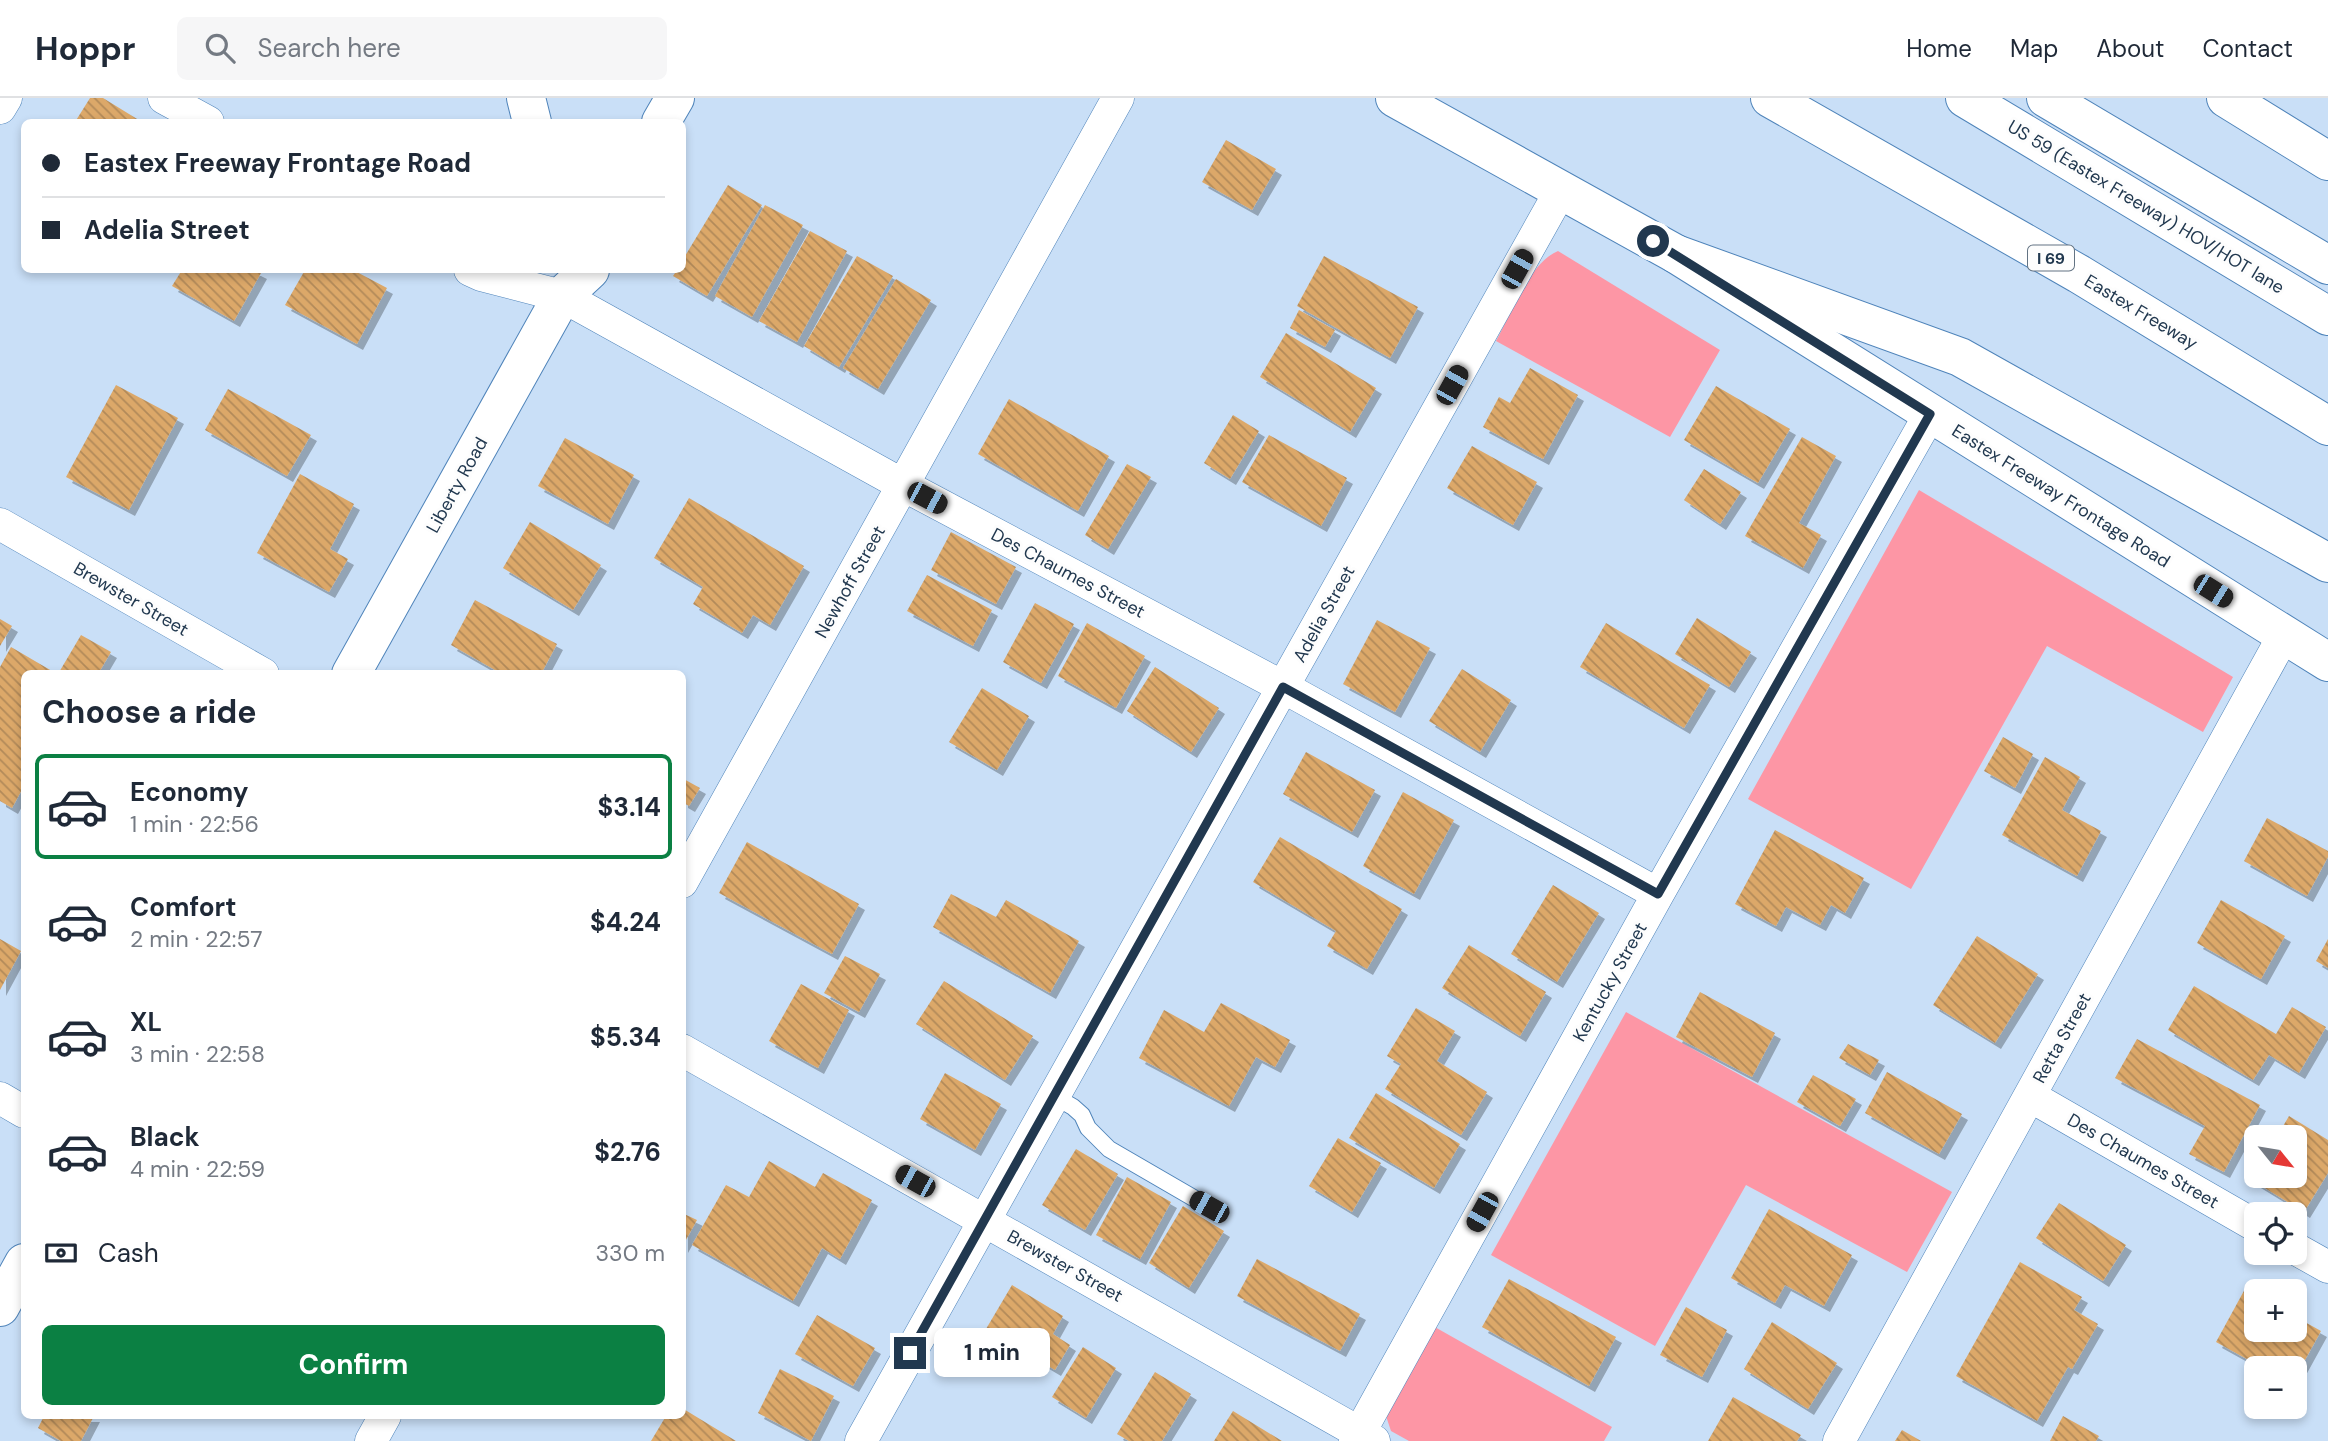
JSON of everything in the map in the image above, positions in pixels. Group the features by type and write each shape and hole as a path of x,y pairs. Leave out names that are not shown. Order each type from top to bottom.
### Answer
{"main road":[{"path":"526,98 531,119"},
{"path":"646,98 649,119"},
{"path":"663,119 675,98"},
{"name":"Eastex Freeway Frontage Road","path":"1395,98 1676,254 2328,662"},
{"name":"Eastex Freeway","path":"1770,98 2078,274 2328,426"},
{"name":"US 59 (Eastex Freeway) HOV/HOT lane","path":"1965,98 2328,316"},
{"path":"2046,98 2328,265"},
{"path":"2226,98 2328,161"},
{"path":"1676,254 1960,357 2328,564"},
{"name":"Liberty Road","path":"353,670 560,283 583,273"}],"street":[{"path":"0,108 6,98"},
{"path":"164,98 202,119"},
{"name":"Newhoff Street","path":"686,875 1118,98"},
{"name":"Adelia Street","path":"861,1441 1561,190"},
{"name":"Des Chaumes Street","path":"477,273 560,283 903,485 1283,687 1658,894"},
{"name":"Kentucky Street","path":"1363,1438 1658,894 1930,414"},
{"name":"Brewster Street","path":"0,524 256,670"},
{"name":"Retta Street","path":"1839,1441 2284,635"},
{"name":"Brewster Street","path":"686,1052 1363,1438"},
{"name":"Des Chaumes Street","path":"2030,1096 2244,1219"},
{"path":"0,1098 21,1110"},
{"path":"2307,1255 2328,1267"},
{"path":"371,1441 383,1419"}],"lane":[{"path":"1054,1096 1082,1115 1088,1128 1110,1149 1209,1207"}],"shaded area":[{"path":"1558,251 1720,350 1670,437 1496,341 1538,266"},
{"path":"1919,490 2233,677 2203,732 2047,646 1911,889 1748,799"},
{"path":"1626,1012 1952,1192 1907,1272 1746,1185 1655,1346 1491,1255"},
{"path":"1433,1326 1612,1427 1604,1441 1409,1441 1391,1431 1385,1413"}],"building":[{"path":"90,98 103,98 137,119 77,119"},
{"path":"1226,140 1276,169 1252,210 1202,182"},
{"path":"728,185 762,205 707,296 673,276 675,273 686,273 686,254"},
{"path":"765,205 803,225 752,317 715,296"},
{"path":"810,231 847,251 797,342 759,321"},
{"path":"857,256 893,276 839,367 804,346"},
{"path":"1324,256 1418,307 1390,358 1297,306"},
{"path":"180,273 261,273 234,321 172,286"},
{"path":"303,273 359,273 387,288 357,344 285,305"},
{"path":"896,279 931,300 878,389 843,368"},
{"path":"1299,310 1335,330 1325,347 1290,328"},
{"path":"1286,333 1376,388 1350,432 1260,377"},
{"path":"1530,368 1578,395 1543,459 1483,427 1499,397 1510,403"},
{"path":"116,385 178,418 129,510 66,477"},
{"path":"1716,386 1790,429 1758,483 1684,440"},
{"path":"228,389 311,435 287,476 205,430"},
{"path":"1009,399 1109,456 1078,511 978,454"},
{"path":"1233,415 1259,431 1230,479 1204,463"},
{"path":"1269,435 1347,478 1321,526 1242,482"},
{"path":"1802,437 1836,456 1799,523 1821,535 1803,568 1745,536"},
{"path":"565,438 634,475 608,524 538,486"},
{"path":"1472,446 1537,482 1513,525 1447,488"},
{"path":"1127,464 1151,477 1108,549 1085,535"},
{"path":"1704,469 1741,492 1720,524 1684,500"},
{"path":"300,474 354,504 330,549 348,559 329,592 257,553"},
{"path":"689,498 804,566 770,625 753,615 742,633 693,604 703,587 654,558"},
{"path":"530,522 601,565 573,610 503,568"},
{"path":"951,532 1016,567 996,604 931,570"},
{"path":"927,575 992,610 973,646 907,611"},
{"path":"475,600 557,644 543,670 495,670 451,645"},
{"path":"1035,603 1074,624 1041,683 1003,662"},
{"path":"1697,618 1751,652 1729,687 1675,654"},
{"path":"0,619 12,626 0,646"},
{"path":"1377,620 1430,648 1395,712 1343,684"},
{"path":"1087,623 1145,656 1116,708 1058,676"},
{"path":"1606,623 1710,685 1684,728 1580,667"},
{"path":"81,635 111,652 100,670 60,670"},
{"path":"11,647 50,670 21,670 21,792 12,808 0,801 0,667"},
{"path":"1155,667 1219,708 1191,752 1127,711"},
{"path":"1462,669 1511,700 1480,752 1429,721"},
{"path":"982,688 1029,716 997,770 949,742"},
{"path":"2003,737 2033,754 2015,788 1984,771"},
{"path":"1306,752 1375,790 1352,832 1283,794"},
{"path":"2045,757 2080,777 2062,810 2101,831 2077,876 2002,835"},
{"path":"686,780 700,788 689,806 686,804"},
{"path":"1403,792 1454,820 1414,894 1363,866"},
{"path":"2267,818 2328,851 2328,857 2307,896 2244,861"},
{"path":"1775,830 1864,878 1845,913 1831,905 1820,925 1786,907 1776,926 1735,904"},
{"path":"1280,837 1402,909 1367,969 1327,946 1336,931 1253,882"},
{"path":"747,842 859,904 832,954 719,893"},
{"path":"1553,885 1599,913 1557,982 1511,954"},
{"path":"951,894 996,917 1006,900 1079,941 1050,993 933,927"},
{"path":"2221,900 2285,936 2261,979 2197,943"},
{"path":"1977,936 2038,974 1995,1043 1933,1005"},
{"path":"0,939 21,951 0,990"},
{"path":"2328,939 2328,968 2316,961"},
{"path":"1469,945 1546,992 1520,1036 1442,988"},
{"path":"845,956 880,974 859,1012 824,993"},
{"path":"944,981 1033,1036 1005,1080 916,1024"},
{"path":"801,984 849,1010 818,1068 769,1041"},
{"path":"2194,986 2276,1034 2292,1007 2326,1027 2299,1073 2269,1055 2253,1080 2168,1030"},
{"path":"1700,992 1775,1033 1752,1077 1676,1037"},
{"path":"1221,1003 1290,1040 1275,1067 1256,1057 1229,1106 1139,1058 1164,1010 1204,1032"},
{"path":"1416,1008 1455,1031 1437,1061 1487,1092 1461,1135 1385,1089 1401,1064 1387,1056"},
{"path":"2137,1039 2260,1105 2249,1125 2244,1125 2244,1135 2224,1172 2189,1154 2205,1126 2115,1078"},
{"path":"1848,1044 1879,1060 1870,1075 1839,1058"},
{"path":"1887,1072 1962,1114 1939,1154 1865,1113"},
{"path":"945,1073 1001,1104 975,1150 920,1119"},
{"path":"1813,1075 1856,1099 1840,1126 1797,1102"},
{"path":"1376,1093 1460,1144 1434,1188 1349,1138"},
{"path":"2289,1116 2304,1125 2284,1125"},
{"path":"2307,1127 2328,1140 2328,1173 2307,1207 2307,1202 2288,1202 2265,1188 2307,1188"},
{"path":"1338,1138 1381,1163 1352,1212 1309,1186"},
{"path":"1076,1149 1118,1174 1085,1230 1042,1205"},
{"path":"769,1161 815,1187 823,1173 872,1200 840,1259 822,1248 793,1301 692,1245 726,1185 749,1197"},
{"path":"1127,1177 1171,1202 1140,1259 1096,1235"},
{"path":"2059,1203 2126,1245 2103,1281 2036,1238"},
{"path":"1183,1206 1224,1231 1189,1288 1149,1263"},
{"path":"1769,1209 1852,1255 1824,1306 1785,1285 1775,1303 1731,1278"},
{"path":"686,1215 697,1220 686,1240"},
{"path":"1257,1259 1360,1314 1340,1351 1237,1296"},
{"path":"2020,1262 2082,1297 2074,1310 2098,1324 2072,1369 2068,1367 2037,1421 1956,1376"},
{"path":"1509,1279 1616,1337 1589,1386 1482,1327"},
{"path":"1012,1285 1063,1316 1053,1334 1070,1345 1055,1370 986,1329"},
{"path":"2244,1291 2244,1342 2307,1342 2307,1323 2321,1331 2307,1356 2244,1357 2216,1342"},
{"path":"1686,1307 1727,1330 1702,1377 1660,1355"},
{"path":"817,1315 875,1348 853,1386 795,1354"},
{"path":"1772,1322 1837,1363 1808,1409 1744,1369"},
{"path":"1083,1347 1116,1368 1086,1418 1052,1397"},
{"path":"780,1369 834,1396 811,1441 758,1413"},
{"path":"1155,1372 1191,1394 1162,1441 1129,1441 1117,1434"},
{"path":"1733,1397 1801,1435 1797,1441 1708,1441"},
{"path":"686,1410 736,1441 651,1441 664,1419 686,1419"},
{"path":"1233,1411 1282,1441 1214,1441"},
{"path":"2063,1416 2099,1436 2096,1441 2050,1441"},
{"path":"42,1419 92,1419 81,1441 61,1441 38,1428"},
{"path":"1902,1430 1921,1441 1895,1441"}],"route":[{"path":"910,1353 1283,687 1658,894 1930,414 1653,241"}]}
